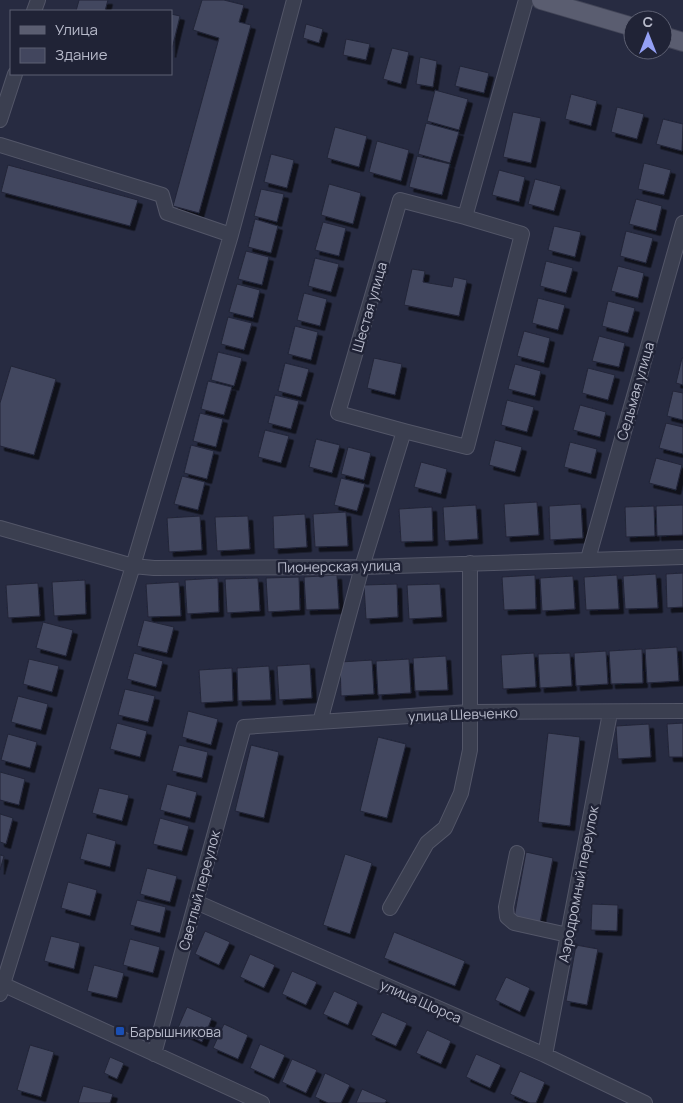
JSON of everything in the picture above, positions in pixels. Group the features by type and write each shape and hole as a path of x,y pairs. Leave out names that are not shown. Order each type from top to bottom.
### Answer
{"main road":[{"path":"541,0 623,24"}],"street":[{"path":"262,1103 1,987 133,566 231,235 294,0"},
{"path":"465,217 526,0"},
{"path":"0,120 15,75"},
{"path":"0,145 162,195 167,213 231,235"},
{"name":"Шестая улица","path":"400,200 465,217 522,234 466,447 338,413 400,200"},
{"name":"Седьмая улица","path":"588,559 683,223"},
{"path":"320,722 362,567 404,431"},
{"name":"Пионерская улица","path":"0,528 133,566 154,568 362,567 683,557"},
{"path":"390,908 426,842 445,828 462,793 470,750 470,563"},
{"name":"улица Шевченко","path":"244,727 470,712 683,711"},
{"name":"Аэродромный переулок","path":"545,1055 610,712"},
{"name":"Светлый переулок","path":"154,1054 244,727"},
{"path":"518,853 506,907 507,917 514,923 568,935"},
{"name":"улица Щорса","path":"196,902 545,1055 645,1103"}],"building":[{"path":"79,0 108,0 105,10 76,10"},
{"path":"202,0 224,0 244,5 239,22 251,25 199,213 173,206 219,38 193,30"},
{"path":"172,14 180,16 172,49"},
{"path":"306,24 323,29 319,43 303,38"},
{"path":"346,39 370,44 366,60 343,55"},
{"path":"392,48 409,52 401,84 383,79"},
{"path":"420,57 437,61 433,87 416,84"},
{"path":"460,66 489,73 484,93 455,86"},
{"path":"435,90 468,99 459,130 427,121"},
{"path":"571,94 597,101 591,126 565,119"},
{"path":"617,107 644,114 637,139 611,132"},
{"path":"513,112 541,118 531,163 503,157"},
{"path":"663,119 683,124 682,151 656,144"},
{"path":"426,123 459,132 450,163 418,154"},
{"path":"335,127 367,136 359,167 327,158"},
{"path":"377,141 409,150 401,181 369,172"},
{"path":"271,154 294,160 287,188 264,182"},
{"path":"417,156 450,164 442,195 409,187"},
{"path":"644,163 671,170 664,195 638,189"},
{"path":"8,165 138,200 130,226 1,192"},
{"path":"499,170 525,177 519,202 492,195"},
{"path":"535,179 561,186 554,211 528,204"},
{"path":"329,184 361,193 353,224 321,215"},
{"path":"261,189 284,194 277,222 254,216"},
{"path":"636,199 662,206 656,231 629,224"},
{"path":"255,219 278,226 271,253 248,247"},
{"path":"323,222 346,228 339,256 315,250"},
{"path":"554,226 581,232 575,257 548,250"},
{"path":"626,231 653,238 646,263 620,256"},
{"path":"246,251 269,257 262,285 238,279"},
{"path":"315,258 339,264 331,292 308,286"},
{"path":"546,261 573,268 566,293 540,286"},
{"path":"618,266 644,273 638,298 611,291"},
{"path":"412,269 425,271 423,282 452,287 454,277 467,280 459,316 404,305"},
{"path":"237,284 260,290 253,318 229,312"},
{"path":"304,293 327,299 320,326 297,320"},
{"path":"538,298 565,305 558,330 532,323"},
{"path":"608,301 635,308 628,333 602,326"},
{"path":"228,317 252,323 244,350 221,344"},
{"path":"295,326 318,332 311,360 288,354"},
{"path":"524,331 550,338 544,363 517,356"},
{"path":"599,336 625,343 619,367 592,361"},
{"path":"218,352 242,358 234,386 211,380"},
{"path":"374,358 402,364 395,395 367,388"},
{"path":"683,358 683,385 676,383"},
{"path":"285,363 309,369 301,397 278,391"},
{"path":"515,364 541,371 535,396 508,389"},
{"path":"11,366 56,379 34,455 0,446 0,403"},
{"path":"588,368 615,375 608,400 582,393"},
{"path":"208,381 232,387 224,415 201,409"},
{"path":"673,391 683,393 683,420 667,416"},
{"path":"275,395 299,401 291,429 268,423"},
{"path":"507,400 534,407 527,432 501,425"},
{"path":"580,405 606,412 600,437 573,430"},
{"path":"200,413 223,419 216,447 193,441"},
{"path":"666,423 683,427 683,454 659,448"},
{"path":"265,430 289,436 281,463 258,457"},
{"path":"316,439 340,445 332,473 309,467"},
{"path":"495,440 522,447 515,472 489,465"},
{"path":"570,442 597,449 591,474 564,467"},
{"path":"191,445 214,451 207,479 184,473"},
{"path":"348,447 371,453 364,480 341,474"},
{"path":"656,458 682,465 676,490 649,483"},
{"path":"421,462 447,469 441,494 414,487"},
{"path":"182,476 205,482 198,510 174,504"},
{"path":"341,478 365,484 357,511 334,505"},
{"path":"537,502 539,535 506,537 504,504"},
{"path":"581,504 583,538 550,540 549,506"},
{"path":"476,505 478,539 445,541 443,507"},
{"path":"683,505 683,535 657,536 656,506"},
{"path":"654,506 655,536 626,537 625,507"},
{"path":"432,507 433,541 401,542 399,509"},
{"path":"346,512 348,546 315,547 313,514"},
{"path":"305,514 307,547 274,549 273,516"},
{"path":"200,516 202,550 169,552 167,518"},
{"path":"248,516 250,549 217,551 215,517"},
{"path":"683,573 683,607 667,608 666,574"},
{"path":"656,574 658,608 625,609 623,576"},
{"path":"337,575 339,609 306,610 304,577"},
{"path":"535,575 536,609 504,610 502,577"},
{"path":"617,575 619,609 586,610 584,577"},
{"path":"573,576 575,609 542,611 540,578"},
{"path":"299,577 300,610 268,612 266,578"},
{"path":"218,578 219,612 187,614 185,580"},
{"path":"258,578 260,611 227,613 225,579"},
{"path":"85,580 86,614 54,616 52,582"},
{"path":"179,582 181,616 148,617 146,584"},
{"path":"38,583 40,616 8,618 6,585"},
{"path":"397,584 398,617 366,619 364,585"},
{"path":"440,584 442,617 409,619 407,585"},
{"path":"144,620 174,627 167,653 137,646"},
{"path":"43,622 73,630 66,656 36,648"},
{"path":"677,647 679,681 647,683 645,649"},
{"path":"642,649 643,683 611,684 609,651"},
{"path":"606,651 608,684 576,686 574,653"},
{"path":"134,653 163,661 156,687 127,679"},
{"path":"534,653 536,687 503,689 501,655"},
{"path":"570,653 572,686 540,688 538,654"},
{"path":"446,656 448,690 415,691 413,658"},
{"path":"29,659 59,666 52,692 23,684"},
{"path":"409,659 411,693 378,695 376,661"},
{"path":"372,660 374,694 341,696 340,662"},
{"path":"310,664 312,698 279,700 277,666"},
{"path":"269,666 271,700 238,701 237,668"},
{"path":"232,668 233,701 201,703 199,670"},
{"path":"125,689 155,696 148,722 118,715"},
{"path":"18,696 48,704 41,730 11,722"},
{"path":"188,711 218,719 211,745 182,737"},
{"path":"117,723 147,731 140,757 110,749"},
{"path":"683,723 683,757 669,757 667,724"},
{"path":"649,724 651,757 618,759 616,726"},
{"path":"548,733 580,737 570,826 538,822"},
{"path":"8,734 37,742 30,768 1,760"},
{"path":"378,737 406,744 387,818 360,811"},
{"path":"179,745 208,752 202,778 172,771"},
{"path":"251,745 279,752 264,818 235,811"},
{"path":"0,772 25,779 19,805 0,800"},
{"path":"167,784 197,792 190,818 160,810"},
{"path":"99,788 129,795 122,821 92,813"},
{"path":"0,814 13,818 6,844 0,842"},
{"path":"160,818 189,826 182,851 153,844"},
{"path":"87,833 116,841 110,867 80,859"},
{"path":"526,852 553,858 540,923 514,918"},
{"path":"345,854 372,863 350,934 323,925"},
{"path":"0,855 4,856 0,870"},
{"path":"147,868 177,876 170,902 140,894"},
{"path":"68,882 97,890 90,916 61,908"},
{"path":"137,900 166,907 160,933 130,925"},
{"path":"592,904 618,905 617,931 591,930"},
{"path":"205,931 230,942 219,965 195,954"},
{"path":"394,932 465,961 455,986 384,958"},
{"path":"51,936 80,943 74,969 44,961"},
{"path":"130,939 160,947 153,973 123,965"},
{"path":"576,945 598,949 587,1005 566,1001"},
{"path":"250,954 275,965 264,988 240,977"},
{"path":"94,965 124,973 117,998 87,991"},
{"path":"292,971 317,982 306,1005 282,994"},
{"path":"506,977 530,988 520,1012 495,1000"},
{"path":"334,991 358,1002 348,1025 323,1014"},
{"path":"187,1007 212,1018 202,1042 177,1030"},
{"path":"382,1012 407,1023 396,1046 371,1035"},
{"path":"224,1024 248,1035 238,1059 213,1048"},
{"path":"427,1030 451,1041 441,1064 416,1053"},
{"path":"260,1044 285,1055 274,1079 250,1068"},
{"path":"30,1045 54,1052 41,1097 17,1090"},
{"path":"476,1054 501,1065 490,1088 466,1077"},
{"path":"110,1057 124,1063 117,1079 104,1073"},
{"path":"292,1059 317,1070 306,1093 282,1082"},
{"path":"520,1071 545,1082 536,1103 530,1103 510,1094"},
{"path":"325,1073 350,1085 341,1103 328,1103 315,1097"},
{"path":"83,1086 113,1094 110,1103 78,1103"},
{"path":"362,1089 387,1100 385,1103 356,1103"}],"place":[{"name":"Барышникова","path":"120,1031"}]}
